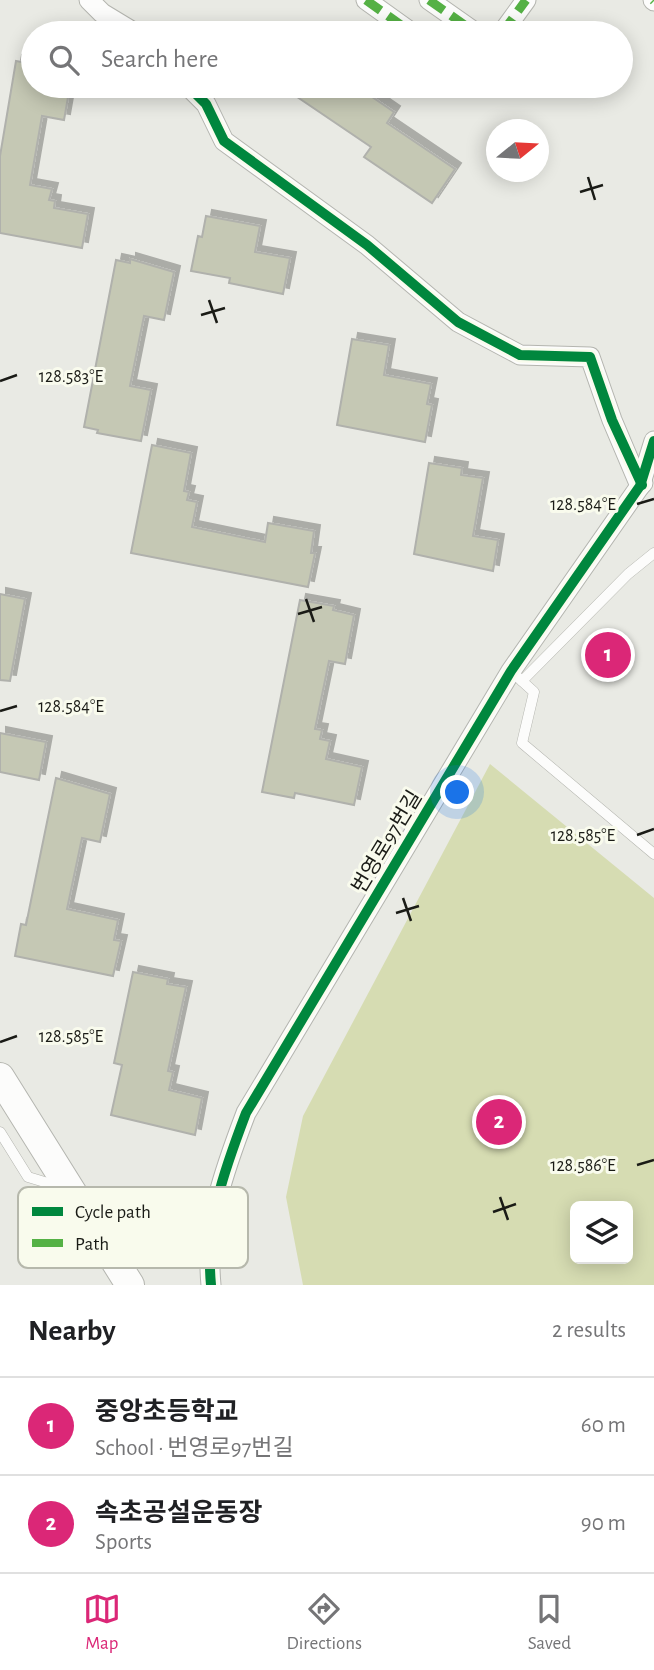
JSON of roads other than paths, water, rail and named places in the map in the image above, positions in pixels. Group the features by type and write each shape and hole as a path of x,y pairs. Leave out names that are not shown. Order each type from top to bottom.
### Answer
{"main road":[{"path":"0,1077 69,1187"},
{"path":"120,1268 130,1285"}],"street":[{"path":"89,0 115,21"},
{"path":"366,0 395,21"},
{"path":"429,0 459,21"},
{"path":"511,21 526,0"},
{"path":"200,98 206,104 224,141 367,245 458,322 520,355 590,357 612,420 640,486 654,470"},
{"name":"번영로97번길","path":"219,1187 246,1113 516,676 640,486 654,441"}],"lane":[{"path":"654,554 628,574 516,676 534,692 522,743 654,854"},
{"path":"0,1132 29,1177 60,1187"}],"place":[{"name":"중앙초등학교","path":"608,655"},
{"name":"속초공설운동장","path":"499,1122"}]}
